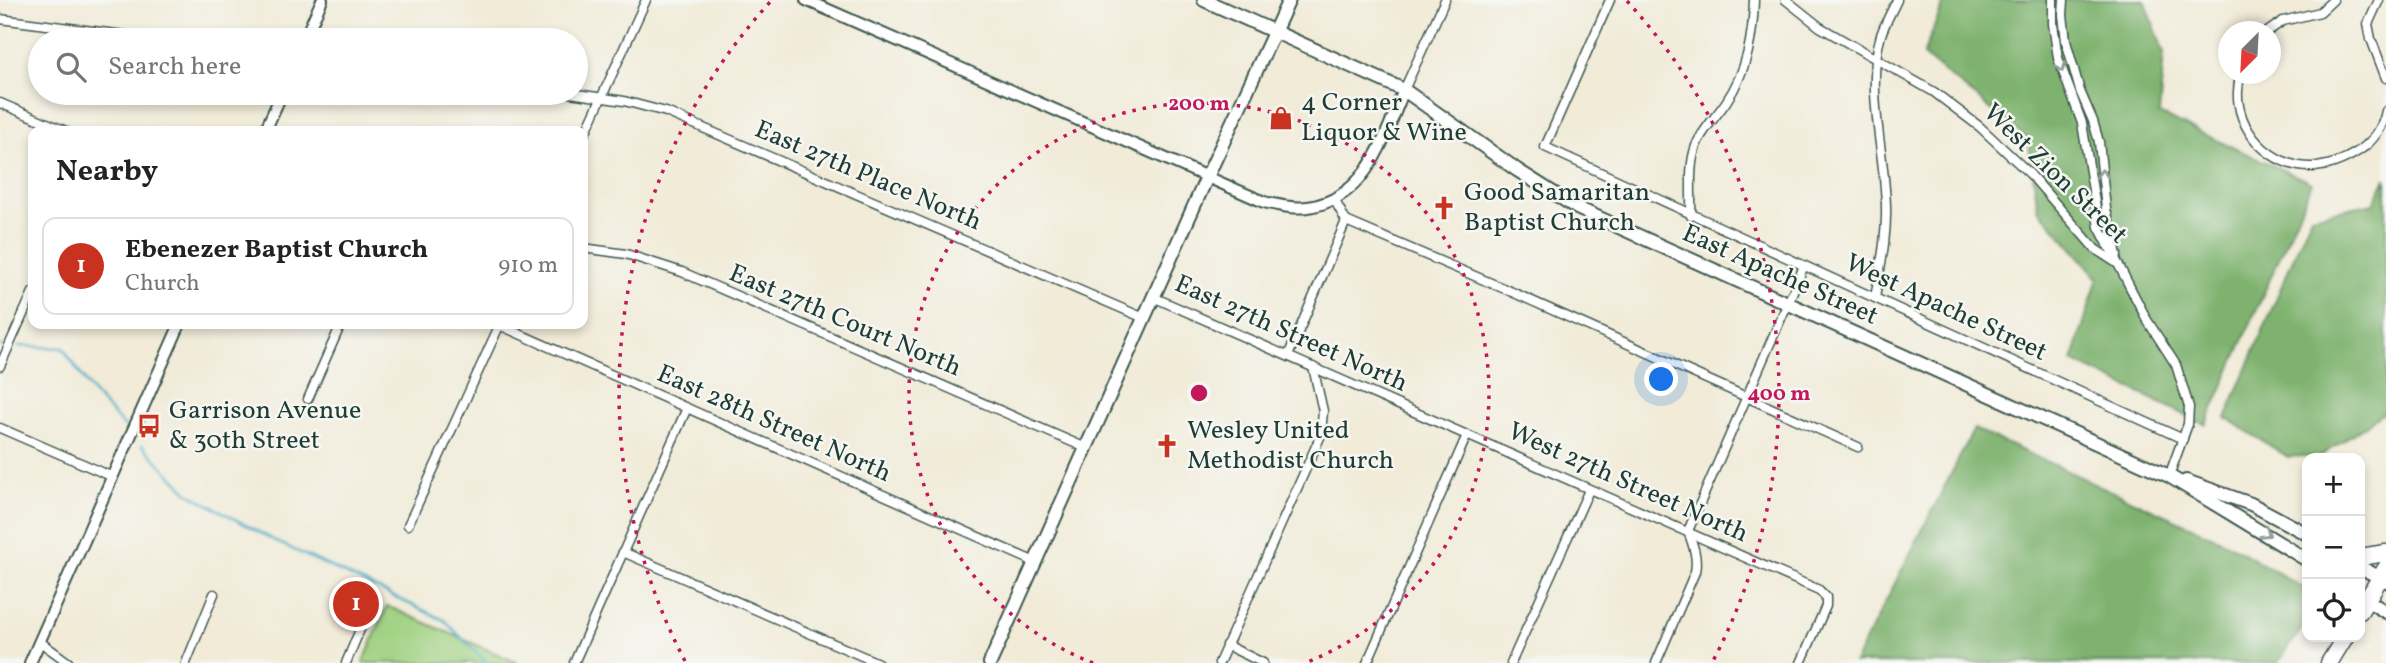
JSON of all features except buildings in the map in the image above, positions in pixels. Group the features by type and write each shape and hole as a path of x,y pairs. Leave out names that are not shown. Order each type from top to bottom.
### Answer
{"highway":[{"path":"2365,556 2386,553"},
{"path":"2365,599 2384,576"},
{"path":"2329,663 2342,642"}],"main road":[{"name":"East Apache Street","path":"1204,0 1404,90 1517,170 1577,208 2169,476 2251,504 2302,531"},
{"path":"990,663 1289,0"},
{"name":"East Apache Street","path":"2169,476 2302,557"},
{"path":"2365,569 2384,576"},
{"path":"2365,604 2386,612"}],"street":[{"path":"309,28 322,0"},
{"path":"588,127 646,0"},
{"path":"806,0 1264,202 1308,207 1334,199 1351,188 1376,158 1444,0"},
{"name":"East Apache Street","path":"1610,0 1545,148 1691,216"},
{"path":"1691,216 1692,157 1696,144 1727,101 1741,75 1750,50 1754,0"},
{"name":"West Zion Street","path":"1786,0 1820,27 1934,92 1980,127 2030,174 2095,249 2120,265"},
{"path":"1875,298 1886,237 1884,173 1876,116 1877,60 1881,35 1897,0"},
{"path":"2053,0 2058,58 2082,123 2099,227 2147,320 2176,365 2189,407 2188,424 2169,476"},
{"path":"2064,0 2066,41 2080,91 2094,121 2099,142 2106,209 2120,265"},
{"path":"2281,22 2320,12 2333,0"},
{"path":"2379,0 2368,24 2386,78"},
{"path":"0,19 70,28"},
{"path":"2238,84 2238,108 2251,137 2278,160 2301,167 2330,165 2349,158 2378,132 2386,111"},
{"name":"East 27th Place North","path":"588,95 666,112 1144,318"},
{"path":"0,103 54,126"},
{"path":"267,126 277,105"},
{"path":"1334,199 1346,220 1858,447"},
{"name":"West Apache Street","path":"1691,216 2183,439"},
{"path":"1288,356 1346,220"},
{"name":"East 27th Court North","path":"588,249 626,254 682,272 1086,448"},
{"path":"1656,663 1695,572 1695,550 1688,531 1804,266"},
{"name":"East 27th Street North","path":"1153,297 1411,410"},
{"path":"0,366 28,303"},
{"path":"30,663 178,329"},
{"path":"308,400 339,329"},
{"path":"408,525 497,329"},
{"name":"East 28th Street North","path":"510,329 1035,562"},
{"path":"1219,663 1321,435 1323,411 1313,367"},
{"path":"574,663 687,408"},
{"name":"West 27th Street North","path":"1411,410 1819,590 1826,597 1826,606 1801,663"},
{"path":"0,428 113,477"},
{"path":"1367,663 1467,435"},
{"path":"1511,663 1589,490"},
{"path":"624,552 878,663"},
{"path":"186,663 214,594"},
{"path":"346,663 369,608"},
{"path":"40,641 69,663"},
{"path":"1226,645 1264,663"}],"green space":[{"path":"1945,0 2145,0 2164,53 2159,114 2312,183 2206,425 2072,361 2098,278 2038,209 2028,139 1923,55"},
{"path":"2386,178 2386,411 2325,453 2302,453 2302,456 2288,457 2226,418 2311,216 2374,203"},
{"path":"1974,429 2225,542 2302,587 2302,628 2278,663 1854,663"},
{"path":"387,606 518,663 363,663"}],"waterway":[{"path":"19,346 63,348 93,393 125,427"},
{"path":"142,445 188,493 279,543 444,620 487,663"}],"place":[{"name":"4 Corner Liquor & Wine","path":"1281,118"},
{"name":"Good Samaritan Baptist Church","path":"1444,208"},
{"name":"Garrison Avenue & 30th Street","path":"149,426"},
{"name":"Wesley United Methodist Church","path":"1167,446"},
{"name":"Ebenezer Baptist Church","path":"356,604"}]}
